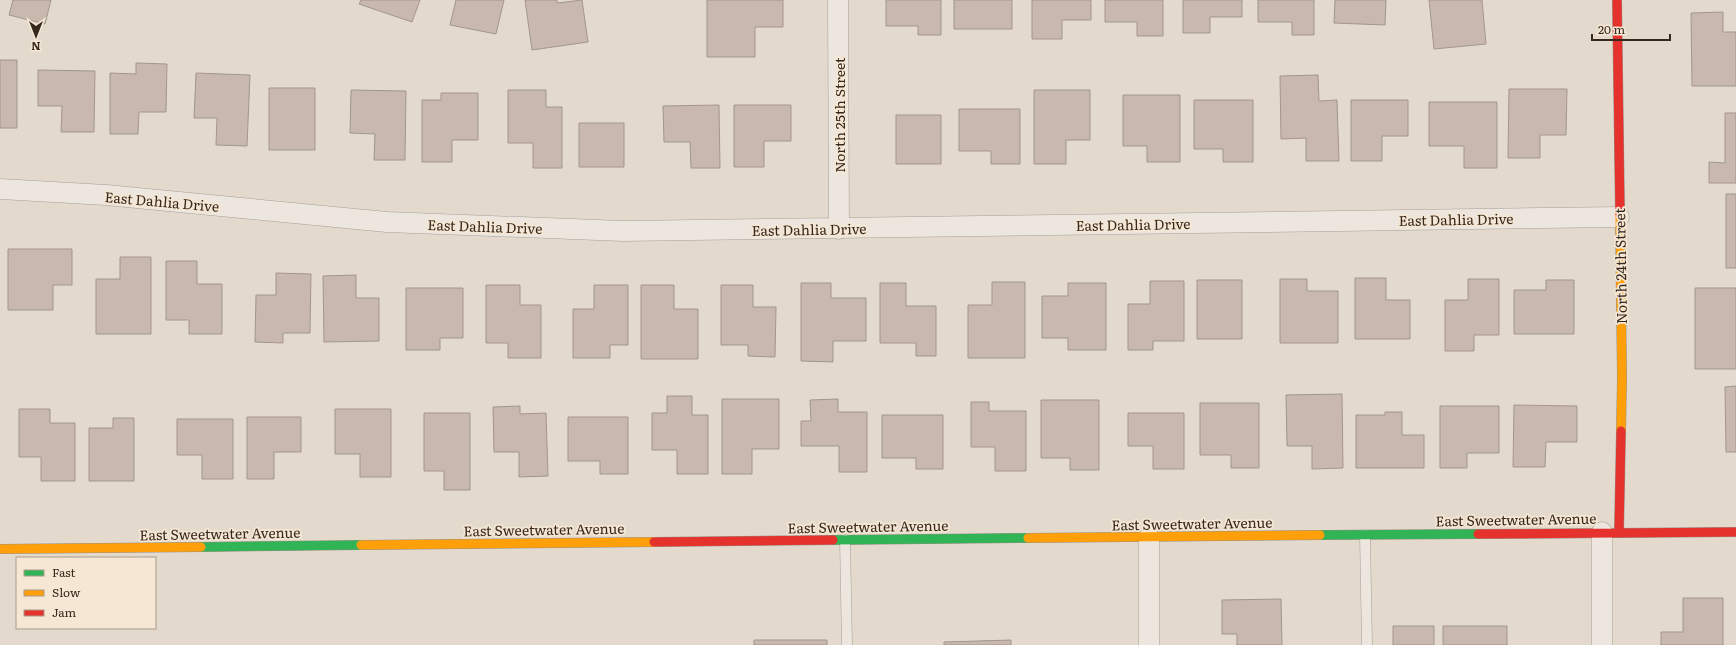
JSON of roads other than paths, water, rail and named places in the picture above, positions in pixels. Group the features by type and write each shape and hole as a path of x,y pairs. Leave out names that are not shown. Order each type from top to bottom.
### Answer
{"street":[{"name":"North 25th Street","path":"838,0 839,229"},
{"name":"North 24th Street","path":"1602,645 1622,378 1617,0"},
{"name":"East Dahlia Drive","path":"0,189 106,195 387,222 623,231 1619,217"},
{"name":"East Sweetwater Avenue","path":"0,549 1611,532 1736,532"},
{"path":"1149,537 1149,645"}],"lane":[{"path":"1365,535 1367,645"},
{"path":"844,540 847,645"}]}
